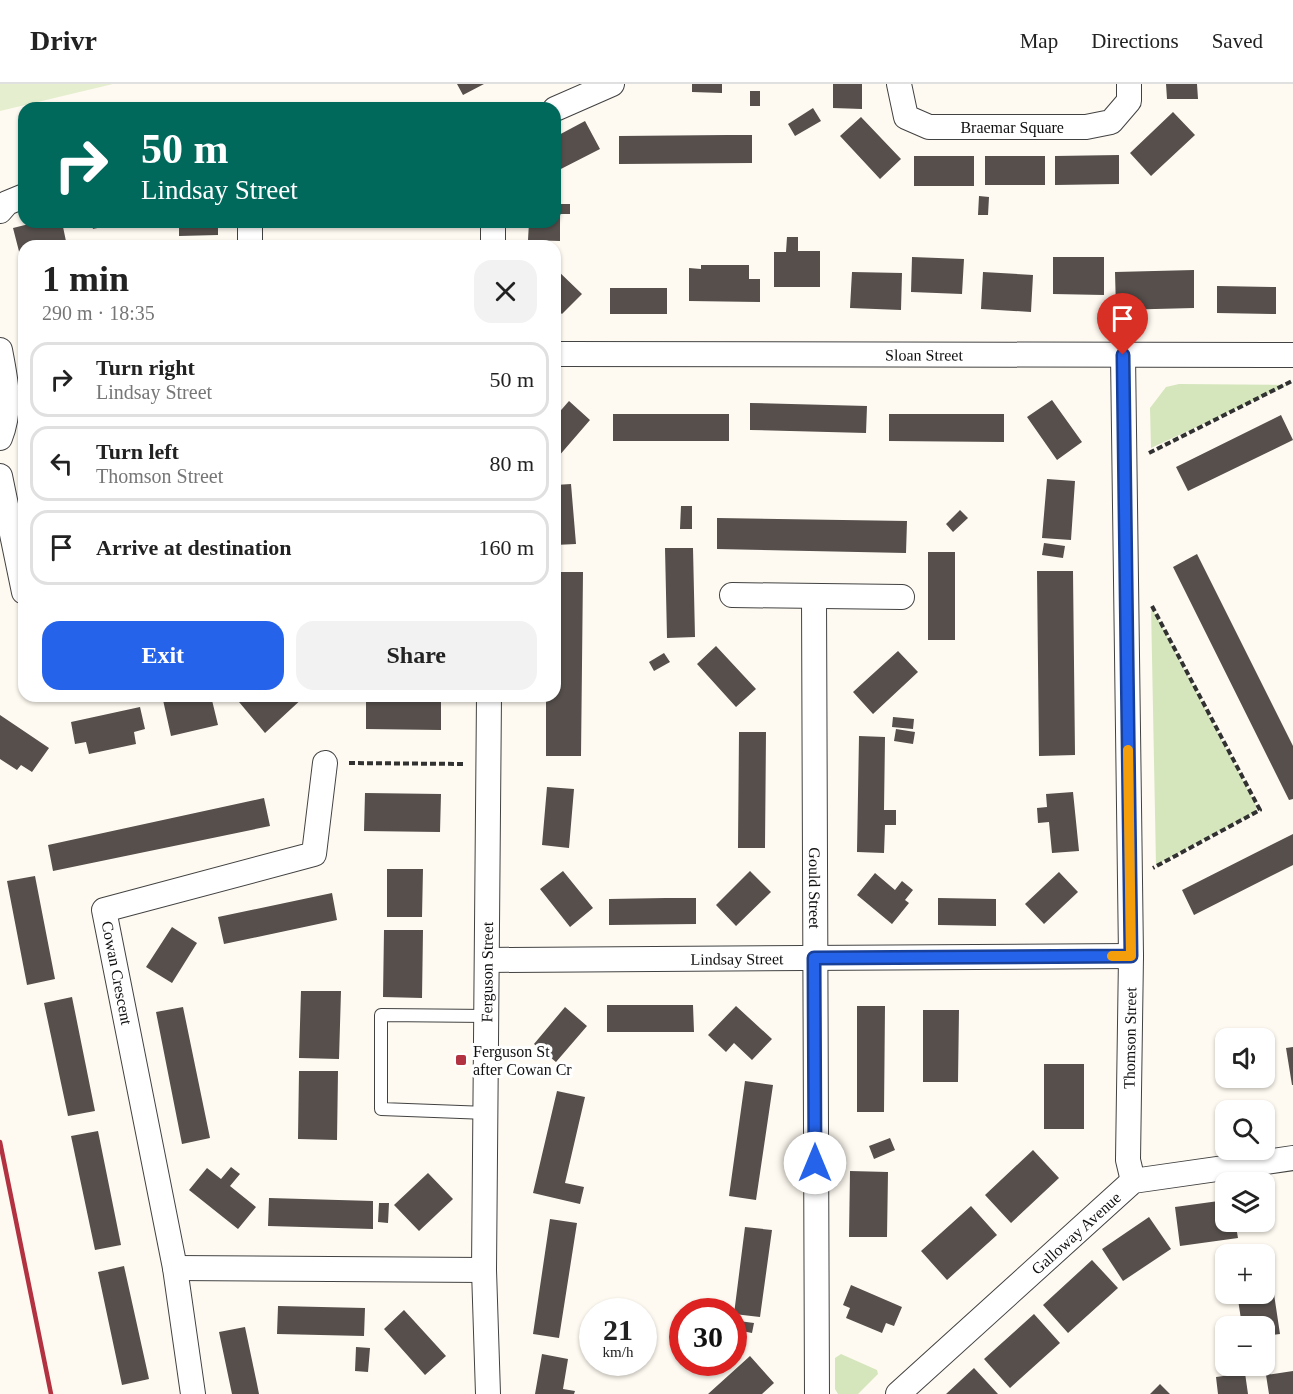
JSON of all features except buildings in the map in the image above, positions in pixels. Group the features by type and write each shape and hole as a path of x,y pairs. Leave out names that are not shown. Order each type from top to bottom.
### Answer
{"street":[{"path":"561,106 612,84"},
{"name":"Braemar Square","path":"899,84 906,117 929,127 1086,127 1111,122 1129,101 1129,84"},
{"path":"0,211 7,203 18,198"},
{"path":"0,350 9,393 6,423 0,438"},
{"name":"Sloan Street","path":"561,354 1293,356"},
{"name":"Thomson Street","path":"1123,355 1131,956 1128,1160 1133,1181"},
{"path":"0,476 18,563"},
{"path":"732,595 902,597"},
{"name":"Gould Street","path":"814,597 817,1394"},
{"name":"Ferguson Street","path":"488,1394 484,1270 489,702"},
{"name":"Cowan Crescent","path":"193,1394 175,1268 104,910 314,854 325,763"},
{"name":"Lindsay Street","path":"488,960 1131,956"},
{"name":"Galloway Avenue","path":"898,1394 1133,1181 1292,1161"},
{"path":"175,1268 484,1270"}],"lane":[{"path":"487,1113 381,1109 381,1015 488,1016"}],"path":[{"path":"1124,459 1143,456 1293,380"},
{"path":"1126,585 1149,600 1260,810 1130,880"},
{"path":"325,763 489,764"}],"green space":[{"path":"0,84 113,84 38,102 18,102 18,107 0,111"},
{"path":"1179,384 1287,385 1151,448 1150,408 1166,387"},
{"path":"1151,606 1257,807 1254,813 1156,865"},
{"path":"841,1354 877,1370 878,1374 858,1394 838,1394 835,1389 835,1358"}],"railway":[{"path":"0,1142 51,1394"}],"slow traffic":[{"path":"1112,956 1131,956 1128,750"}],"place":[{"name":"Ferguson St after Cowan Cr","path":"461,1060"}],"route":[{"path":"815,1163 814,958 1131,956 1123,355"}]}
